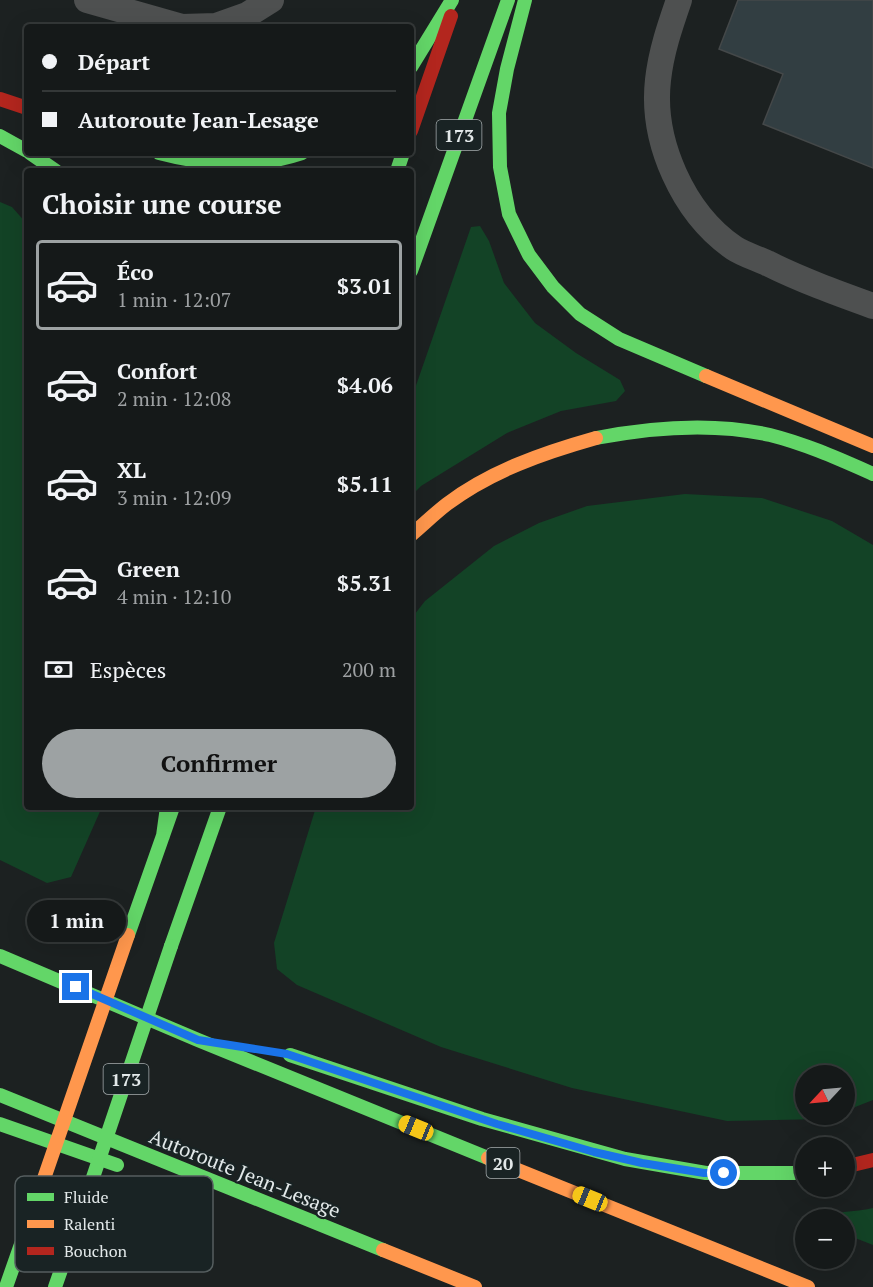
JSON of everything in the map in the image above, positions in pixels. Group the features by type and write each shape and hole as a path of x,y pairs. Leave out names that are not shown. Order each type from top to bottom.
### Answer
{"main road":[{"path":"414,62 452,0"},
{"name":"173","path":"414,122 457,0"},
{"name":"173","path":"414,263 508,0"},
{"path":"525,0 507,69 499,113 500,167 509,214 529,255 553,287 580,314 619,339 873,446"},
{"path":"0,99 24,107"},
{"path":"0,136 24,149"},
{"path":"35,156 52,168"},
{"path":"172,156 208,164 237,165 263,163 290,156"},
{"path":"414,532 452,500 528,459 566,445 639,431 683,427 753,432 836,457 873,474"},
{"path":"163,836 167,810"},
{"name":"173","path":"45,1176 172,810"},
{"name":"173","path":"93,1176 219,810"},
{"path":"24,951 56,978"},
{"name":"20","path":"0,956 198,1040 808,1287"},
{"path":"198,1040 254,1049"},
{"path":"276,1053 287,1054 497,1124 633,1161 704,1173 795,1174"},
{"name":"Autoroute Jean-Lesage","path":"0,1095 200,1176"},
{"path":"0,1124 128,1169"},
{"path":"855,1164 873,1160"},
{"name":"Autoroute Jean-Lesage","path":"213,1181 475,1287"},
{"path":"227,1202 328,1228"},
{"path":"0,1281 15,1251"},
{"name":"173","path":"6,1287 15,1260"},
{"name":"173","path":"55,1287 60,1272"}],"street":[{"path":"87,0 171,24"},
{"path":"222,24 247,15 272,0"},
{"path":"679,0 664,46 657,81 658,121 668,157 684,194 706,225 735,248 794,276 873,306"}],"green space":[{"path":"0,202 12,207 24,221 24,810 101,810 71,877 47,883 0,860"},
{"path":"480,226 489,241 504,283 535,323 576,353 620,380 625,391 616,401 561,411 507,433 421,486 414,493 414,391 471,227"},
{"path":"685,494 762,498 832,521 873,545 873,1100 855,1107 855,1065 795,1065 795,1120 727,1121 572,1088 441,1047 297,985 277,969 274,943 315,810 414,810 414,615 425,601 494,546 539,523 587,506"},
{"path":"873,1208 873,1245 855,1238 855,1211"}],"building":[{"path":"738,0 873,0 873,168 763,124 783,74 719,49"}],"traffic: fast":[{"path":"414,62 452,0"},
{"path":"414,263 508,0"},
{"path":"525,0 507,69 499,113 500,167 509,214 529,255 553,287 580,314 619,339 706,376"},
{"path":"0,136 24,149"},
{"path":"34,156 52,168"},
{"path":"172,156 195,161 231,164 266,162 291,156"},
{"path":"398,168 402,156"},
{"path":"596,438 661,429 727,428 770,435 796,443 873,474"},
{"path":"163,836 167,810"},
{"path":"128,935 172,810"},
{"path":"171,946 219,810"},
{"path":"93,1176 171,946"},
{"path":"0,956 198,1040 488,1158"},
{"path":"290,1055 482,1119 625,1159 706,1173 795,1173"},
{"path":"0,1095 200,1176"},
{"path":"0,1124 117,1165"},
{"path":"213,1181 383,1250"},
{"path":"6,1287 15,1261"},
{"path":"55,1287 60,1272"}],"traffic: slow":[{"path":"706,376 873,446"},
{"path":"414,532 447,504 481,482 518,464 596,438"},
{"path":"45,1176 128,935"},
{"path":"488,1158 808,1287"},
{"path":"383,1250 475,1287"}],"traffic: jam":[{"path":"414,122 451,16"},
{"path":"0,99 24,107"},
{"path":"855,1164 873,1160"}],"route":[{"path":"76,987 198,1040 287,1054 497,1124 594,1152 642,1163 704,1173 724,1173"}]}
